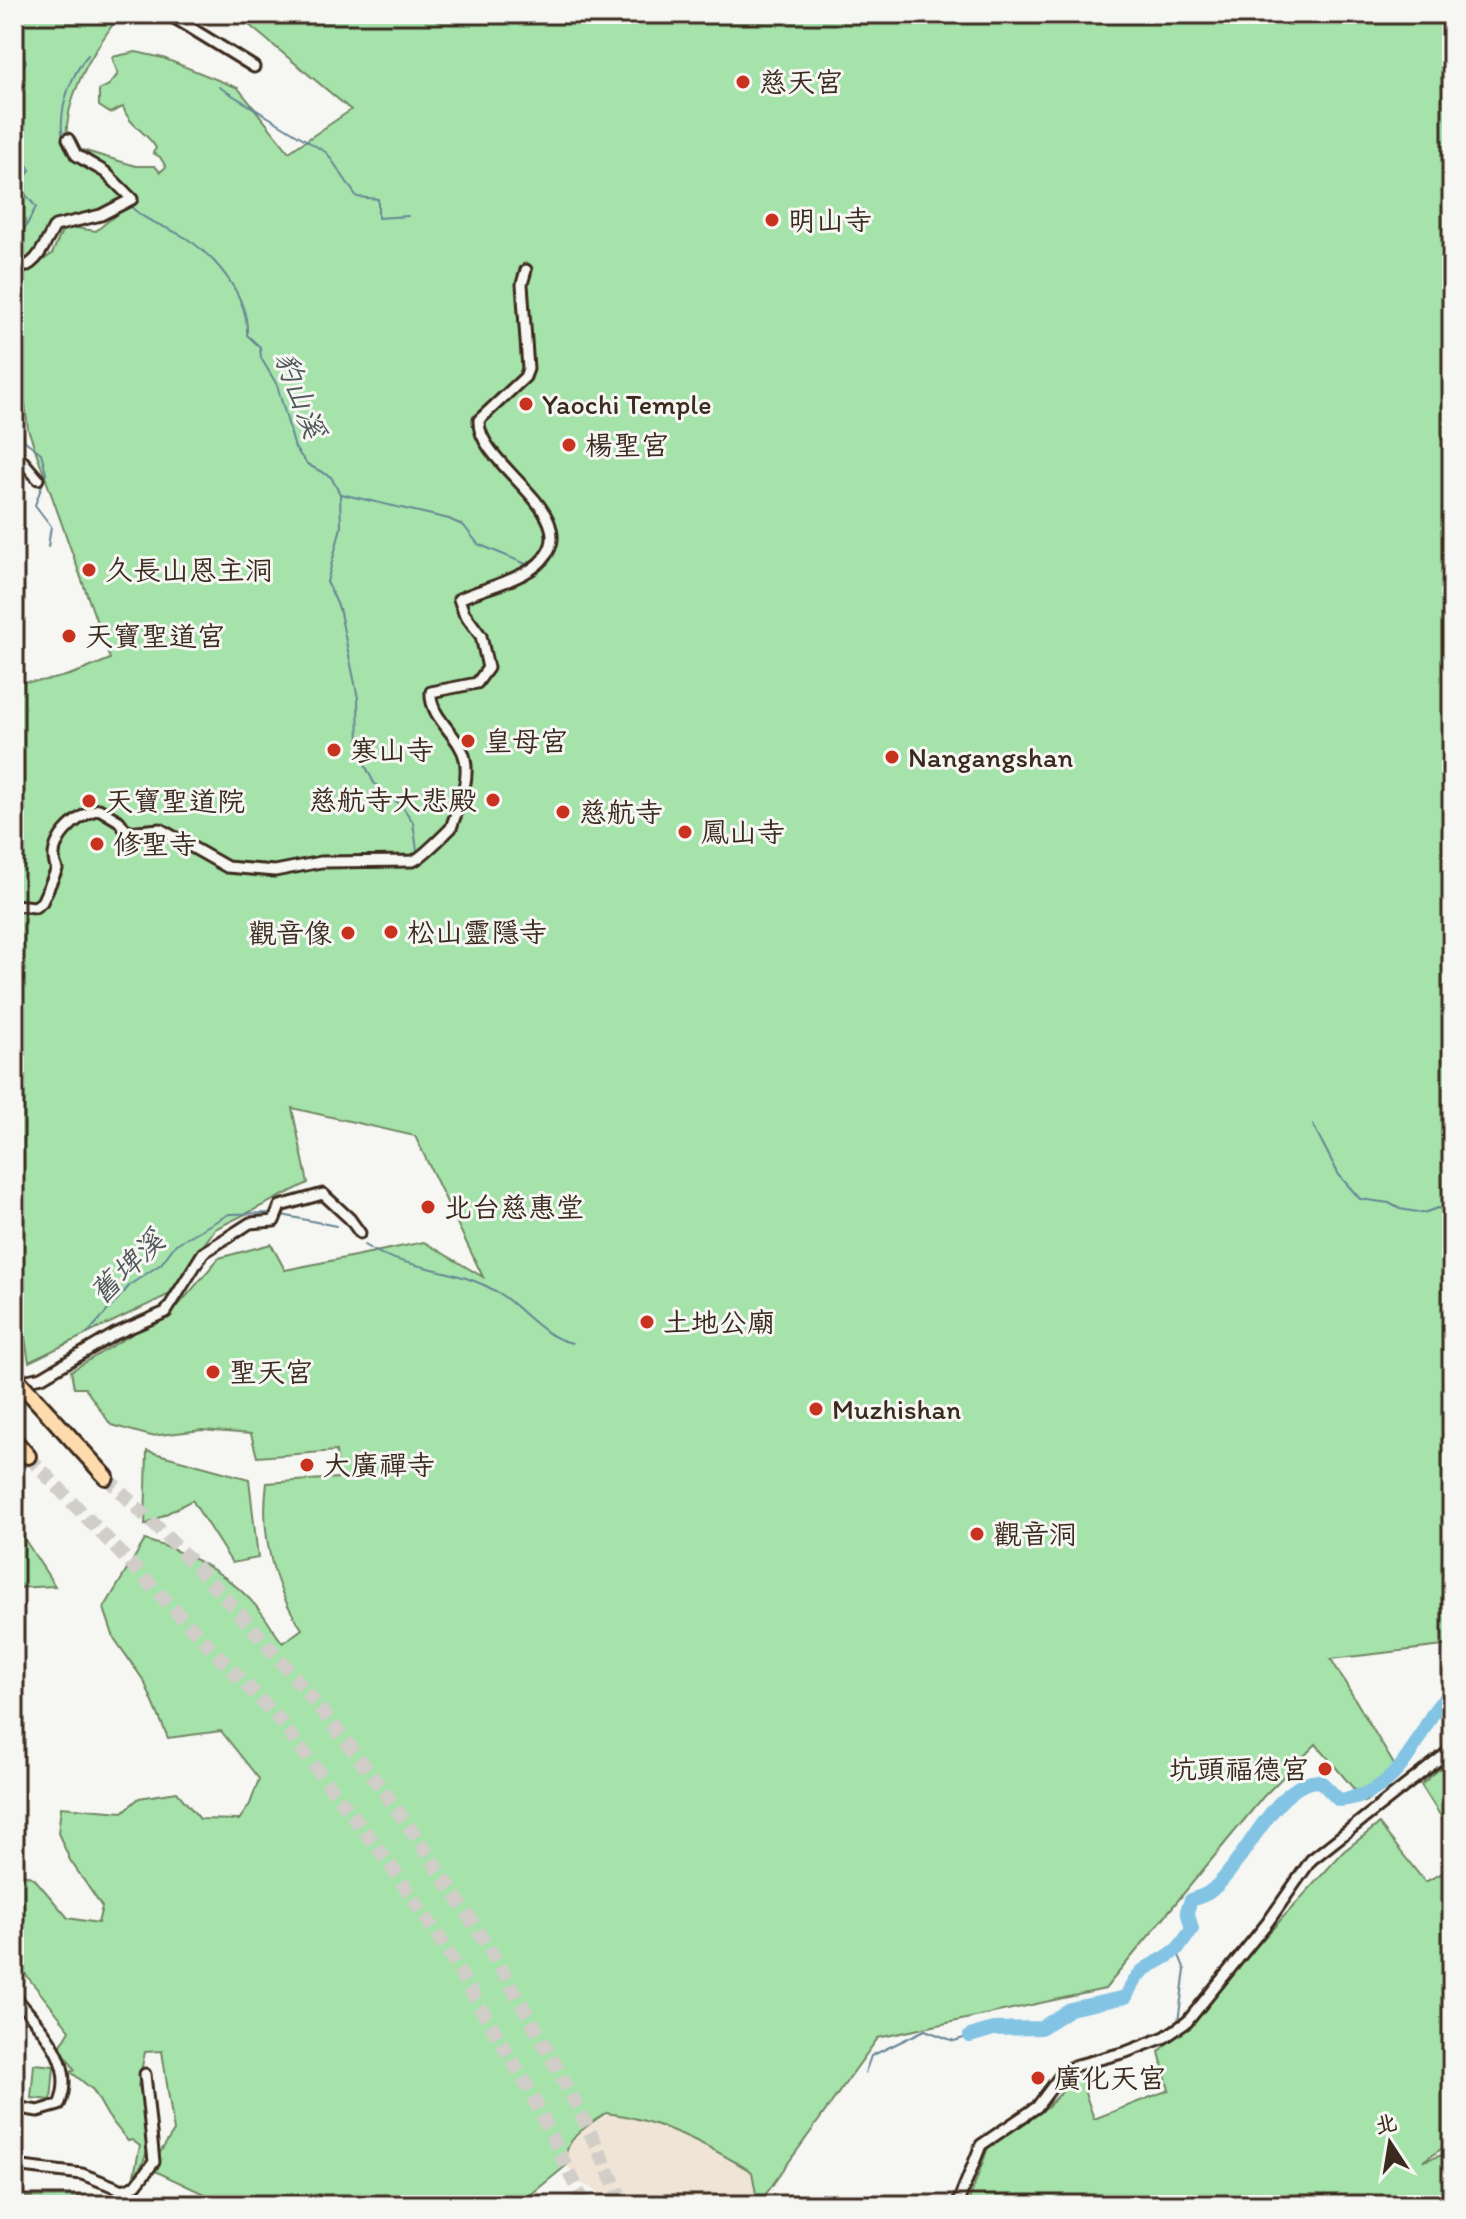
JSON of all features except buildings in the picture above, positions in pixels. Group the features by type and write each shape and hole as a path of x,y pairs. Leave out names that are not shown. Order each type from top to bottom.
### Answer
{"highway":[{"path":"14,1376 106,1477"},
{"path":"14,1440 28,1456"}],"street":[{"path":"168,14 254,67"},
{"path":"14,268 30,263 45,247 55,226 90,219 132,199 105,172 76,155 68,139 65,145"},
{"path":"14,905 35,907 42,902 57,869 52,859 53,849 77,817 99,809 119,821 127,832 160,829 227,867 275,871 321,862 413,861 421,859 436,839 451,828 464,789 465,758 437,713 431,692 477,683 488,668 481,636 464,613 459,599 532,568 545,554 551,540 546,513 485,443 479,426 479,420 525,377 528,369 522,284 526,270"},
{"path":"14,451 38,479"},
{"path":"14,1382 42,1377 115,1334 166,1312 203,1253 250,1223 276,1220 280,1206 323,1194 333,1200 360,1233"},
{"path":"957,2205 981,2145 1037,2107 1061,2075 1074,2066 1126,2052 1165,2037 1187,2022 1268,1922 1311,1860 1452,1749"},
{"path":"14,1995 54,2048 66,2073 59,2105 38,2111 14,2107"},
{"path":"14,2166 82,2174 123,2190 136,2185 154,2162 145,2074"}],"shaded area":[{"path":"611,2113 644,2118 672,2129 752,2172 757,2205 614,2205 592,2188 579,2183 567,2165 566,2149 589,2125"}],"green space":[{"path":"14,14 120,14 80,79 66,133 67,153 112,183 125,197 101,215 59,219 48,226 42,248 21,264 14,263"},
{"path":"236,14 1452,14 1452,1645 1331,1659 1399,1773 1365,1802 1316,1744 1263,1797 1105,1989 878,2038 758,2205 752,2172 682,2134 645,2121 606,2113 571,2141 567,2149 567,2165 518,2205 227,2205 155,2171 157,2157 174,2131 162,2051 145,2052 138,2086 147,2106 150,2132 141,2167 134,2175 140,2146 132,2140 128,2141 93,2090 71,2072 75,2070 60,2047 70,2030 14,1960 14,1851 23,1874 34,1878 68,1918 98,1923 102,1907 70,1860 58,1833 61,1807 123,1812 139,1798 177,1792 200,1819 239,1820 250,1804 259,1779 221,1731 168,1738 144,1681 114,1638 104,1608 145,1540 194,1558 223,1576 249,1599 283,1643 302,1629 283,1596 271,1559 265,1521 267,1483 338,1478 336,1451 257,1457 251,1434 202,1430 151,1436 111,1425 85,1388 74,1388 71,1371 178,1306 219,1258 271,1244 285,1270 424,1242 483,1277 415,1136 292,1108 308,1183 215,1229 168,1295 29,1362 14,1275 14,680 51,679 110,659 28,429 17,338 18,277 52,254 64,226 96,231 129,204 132,194 111,169 82,150 136,166 155,166 160,172 166,167 160,157 153,153 156,148 152,142 129,119 123,107 110,113 99,106 99,90 109,85 118,74 112,57 136,52 163,58 238,88 289,152 351,110"},
{"path":"147,1451 249,1479 258,1558 232,1563 192,1500 145,1525"},
{"path":"14,1523 55,1586 14,1588"},
{"path":"1452,1758 1452,1834 1421,1785"},
{"path":"1379,1824 1425,1882 1452,1868 1452,2142 1423,2161 1452,2152 1452,2205 1289,2202 1294,2205 967,2205 988,2148 1047,2107 1079,2075 1094,2119 1169,2090 1159,2052 1344,1851"},
{"path":"34,2064 54,2066 51,2100 31,2098"},
{"path":"83,2196 86,2205 14,2205 14,2197"}],"water":[{"path":"14,42 24,48 22,55 26,61 17,77 14,97"},
{"path":"14,111 30,170 25,179 26,188 18,190 14,187"}],"waterway":[{"name":"豹山溪","path":"88,55 67,92 63,137 75,161 108,181"},
{"path":"219,87 327,153 357,197 378,199 378,218 408,216"},
{"path":"14,237 25,228 36,207 20,188"},
{"name":"豹山溪","path":"128,203 141,215 198,246 229,280 243,307 247,335 260,347 261,358 277,385 295,448 307,464 331,477 340,494 341,527 327,582 339,608 358,698 359,753 374,783 402,806 413,822 417,850"},
{"path":"14,409 25,441 41,453 44,464 46,474 35,505 51,526 48,547"},
{"path":"341,494 449,519 464,526 478,544 526,564"},
{"path":"1313,1125 1339,1175 1360,1199 1423,1213 1438,1208 1452,1213"},
{"name":"舊埤溪","path":"87,1334 131,1284 161,1264 176,1244 229,1214 272,1213"},
{"name":"舊埤溪","path":"282,1215 336,1226"},
{"name":"舊埤溪","path":"364,1245 378,1253 486,1286 498,1292 548,1333 572,1343"},
{"path":"1446,1599 1452,1600"},
{"path":"970,2036 993,2029 1041,2028 1070,2009 1126,1997 1142,1971 1180,1946 1192,1929 1187,1911 1191,1900 1208,1893 1221,1882 1273,1810 1288,1795 1303,1785 1320,1781 1339,1800 1365,1794 1385,1782 1414,1748 1442,1702 1452,1696"},
{"path":"1177,1950 1185,1970 1178,2022"},
{"path":"865,2073 871,2056 925,2030 954,2041 970,2036"}],"tunnel":[{"path":"28,1456 276,1716 389,1863 440,1939 529,2089 585,2205"},
{"path":"106,1477 193,1563 268,1646 329,1719 386,1795 492,1953 539,2035 624,2205"}],"place":[{"name":"慈天宮","path":"743,82"},
{"name":"明山寺","path":"772,220"},
{"name":"Yaochi Temple","path":"526,404"},
{"name":"楊聖宮","path":"569,445"},
{"name":"久長山恩主洞","path":"89,570"},
{"name":"天寶聖道宮","path":"69,636"},
{"name":"皇母宮","path":"468,741"},
{"name":"寒山寺","path":"334,750"},
{"name":"Nangangshan","path":"892,757"},
{"name":"慈航寺大悲殿","path":"493,800"},
{"name":"天寶聖道院","path":"89,801"},
{"name":"慈航寺","path":"563,812"},
{"name":"鳳山寺","path":"685,832"},
{"name":"修聖寺","path":"97,844"},
{"name":"松山靈隱寺","path":"391,932"},
{"name":"觀音像","path":"348,933"},
{"name":"北台慈惠堂","path":"428,1207"},
{"name":"土地公廟","path":"647,1322"},
{"name":"聖天宮","path":"213,1372"},
{"name":"Muzhishan","path":"816,1409"},
{"name":"大廣禪寺","path":"307,1465"},
{"name":"觀音洞","path":"977,1534"},
{"name":"坑頭福德宮","path":"1325,1769"},
{"name":"廣化天宮","path":"1038,2078"}]}
